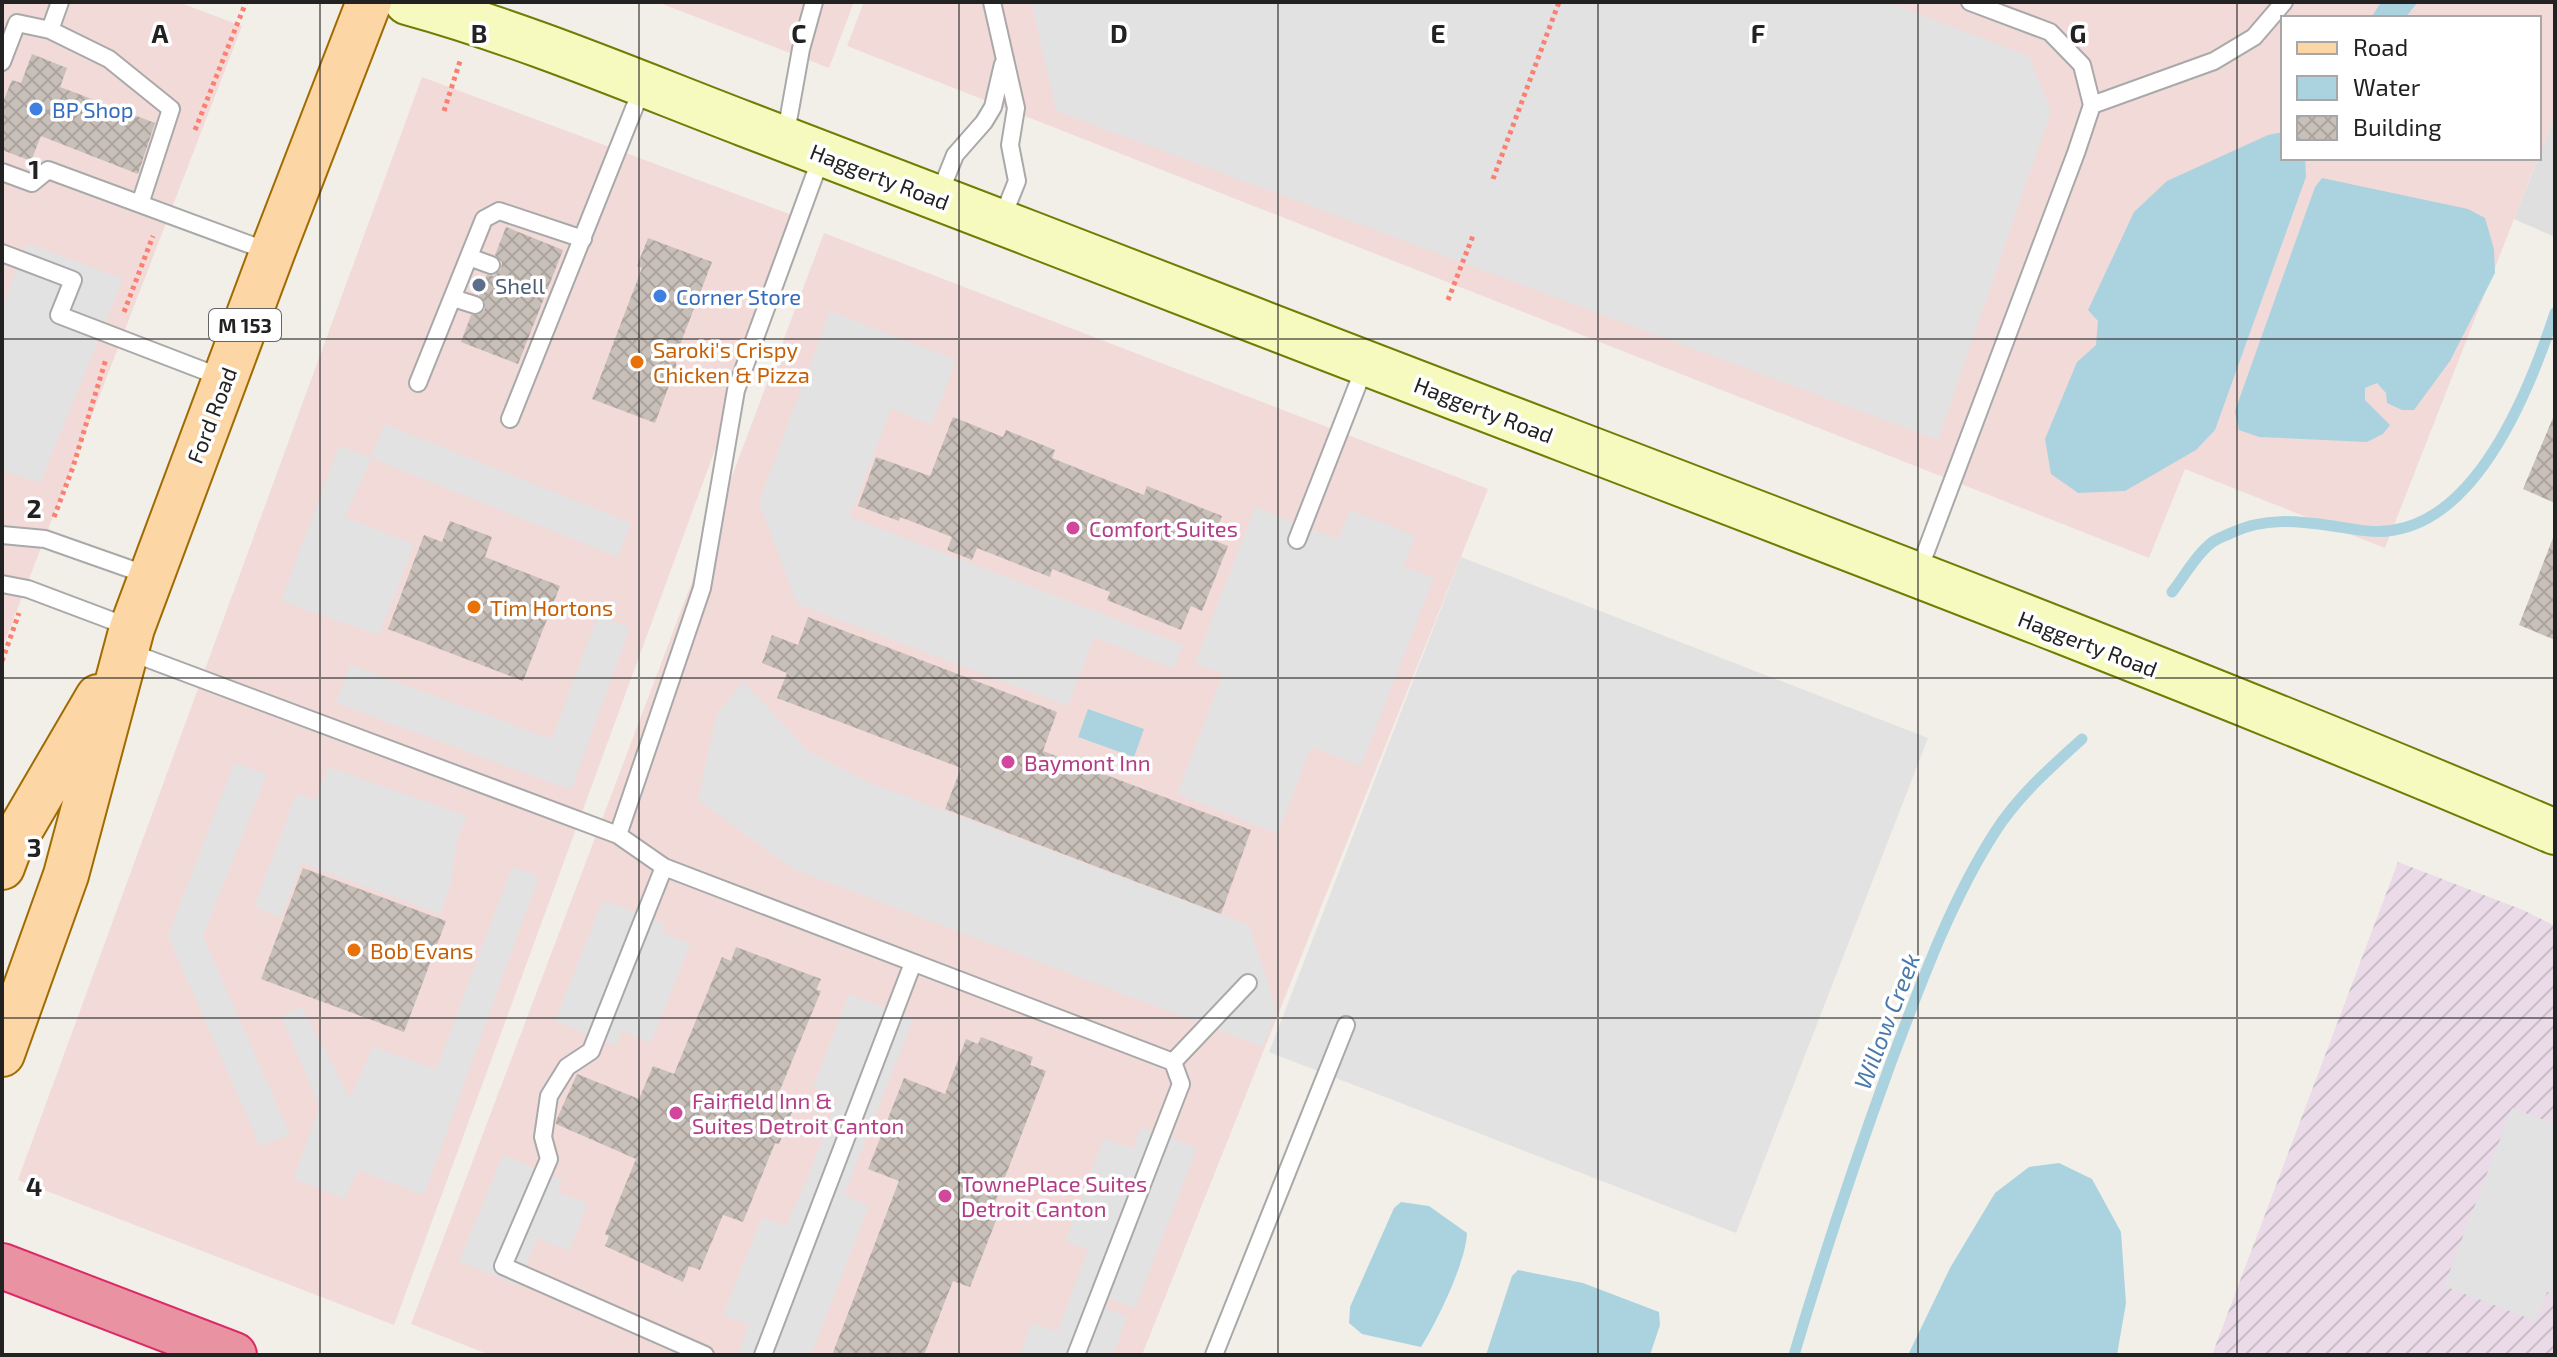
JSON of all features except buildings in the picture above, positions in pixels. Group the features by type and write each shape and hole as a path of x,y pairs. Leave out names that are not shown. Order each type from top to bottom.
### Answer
{"highway":[{"path":"2,1266 234,1355"}],"main road":[{"name":"Ford Road","path":"2,1054 66,875 129,639 369,2"},
{"name":"Haggerty Road","path":"407,2 473,20 644,84 1916,576 2403,767 2555,832"},
{"name":"Ford Road","path":"2,867 8,851 129,639"}],"lane":[{"path":"50,30 60,2"},
{"path":"618,835 702,588 736,390 804,146 801,49 814,2"},
{"path":"992,2 1016,108 1010,145 1017,181 1001,222"},
{"path":"1916,576 2092,105 2082,65 2050,32 1970,2"},
{"path":"2092,105 2214,61 2254,37 2284,2"},
{"path":"2,62 17,23 50,30 109,59 171,109 140,204"},
{"path":"938,198 955,155 993,107 1004,58"},
{"path":"510,419 555,288 583,239 644,84"},
{"path":"2,172 32,183 48,170 272,253"},
{"path":"418,383 484,219 499,211 583,239"},
{"path":"2,253 73,280 59,315 225,379"},
{"path":"469,257 491,265"},
{"path":"453,298 475,305"},
{"path":"1297,540 1366,363"},
{"path":"2,535 45,539 151,576"},
{"path":"2,584 28,589 129,639 618,835 664,867 1173,1062 1181,1084 1076,1355"},
{"path":"664,867 591,1051 567,1067 549,1096 543,1137 549,1159 503,1266 705,1355"},
{"path":"763,1355 913,963"},
{"path":"1173,1062 1248,983"},
{"path":"1214,1355 1346,1025"}],"path":[{"path":"1493,179 1559,2"},
{"path":"1448,300 1474,233"}],"shaded area":[{"path":"2,2 178,2 242,26 2,649"},
{"path":"657,2 854,2 829,68"},
{"path":"864,2 2555,2 2555,116 2541,152 2541,16 2281,16 2281,160 2537,160 2385,548 2185,469 2149,558 847,46"},
{"path":"1031,2 1888,2 2029,56 2051,111 1938,440 1056,111"},
{"path":"422,77 800,218 394,1325 18,1180"},
{"path":"2555,116 2555,237 2514,219 2537,160 2541,160 2541,151"},
{"path":"824,233 1488,489 1142,1355 490,1355 411,1324"},
{"path":"27,243 123,279 40,483 2,470 2,307"},
{"path":"830,311 956,360 932,424 891,409 850,517 1183,645 1174,669 1094,637 1068,706 797,604 759,502"},
{"path":"384,424 631,523 618,557 371,458"},
{"path":"339,446 371,458 345,517 414,544 379,635 281,601"},
{"path":"1255,507 1338,539 1350,510 1415,536 1403,566 1434,578 1361,766 1311,747 1278,834 1177,794 1223,674 1195,663"},
{"path":"1461,557 1928,738 1736,1233 1269,1052"},
{"path":"598,615 630,628 571,790 336,703 350,665 552,739"},
{"path":"743,681 808,751 870,783 1249,925 1277,1009 1263,1047 791,868 698,800 716,716"},
{"path":"234,763 267,774 203,936 290,1135 260,1146 168,936"},
{"path":"328,767 467,816 457,840 451,883 440,914 302,863 281,917 254,907 296,794 316,800"},
{"path":"2398,862 2523,910 2555,926 2555,1355 2212,1355"},
{"path":"512,867 539,876 424,1195 358,1170 345,1199 294,1179 319,1106 281,1016 302,1007 350,1098 373,1046 436,1070"},
{"path":"603,900 665,924 661,932 690,944 651,1043 622,1031 616,1046 555,1021"},
{"path":"849,994 913,1019 844,1195 869,1206 811,1355 738,1355 749,1325 723,1315 762,1217 786,1226 807,1179 838,1098 813,1087"},
{"path":"2512,1108 2555,1124 2555,1294 2547,1292 2536,1321 2444,1286"},
{"path":"1141,1127 1197,1148 1135,1308 1108,1298 1103,1307 1127,1317 1113,1355 1020,1355 1032,1323 1057,1332 1088,1250 1065,1241 1104,1138 1133,1149"},
{"path":"503,1155 562,1179 557,1192 588,1204 569,1251 537,1238 518,1286 459,1261"}],"water":[{"path":"2381,2 2418,2 2407,16 2372,16"},
{"path":"2281,132 2281,160 2305,160 2306,177 2215,430 2196,450 2125,491 2078,493 2051,474 2045,439 2077,362 2096,345 2098,321 2088,310 2134,212 2167,181 2268,135"},
{"path":"2322,178 2468,209 2485,218 2494,249 2495,273 2450,361 2414,410 2402,410 2387,403 2386,393 2377,383 2365,388 2365,400 2390,425 2383,434 2367,442 2259,437 2239,430 2235,411 2315,187"},
{"path":"1088,709 1144,729 1134,757 1078,737"},
{"path":"2059,1163 2092,1179 2121,1232 2126,1303 2117,1355 1908,1355 1950,1268 1995,1193 2029,1167"},
{"path":"1401,1202 1429,1206 1467,1233 1456,1275 1421,1347 1362,1334 1349,1323 1350,1307 1394,1208"},
{"path":"1518,1270 1583,1283 1659,1312 1660,1325 1650,1355 1486,1355 1512,1276"}],"waterway":[{"name":"Willow Creek","path":"2172,592 2210,544 2256,524 2294,522 2386,531 2425,520 2452,500 2477,474 2498,444 2532,376 2555,313"},
{"name":"Willow Creek","path":"1794,1355 1877,1101 1949,917 2004,819 2036,782 2082,739"}],"place":[{"name":"BP Shop","path":"36,109"},
{"name":"Shell","path":"479,285"},
{"name":"Corner Store","path":"660,296"},
{"name":"Saroki's Crispy Chicken & Pizza","path":"637,362"},
{"name":"Comfort Suites","path":"1073,528"},
{"name":"Tim Hortons","path":"474,607"},
{"name":"Baymont Inn","path":"1008,762"},
{"name":"Bob Evans","path":"354,950"},
{"name":"Fairfield Inn & Suites Detroit Canton","path":"676,1113"},
{"name":"TownePlace Suites Detroit Canton","path":"945,1196"}]}
